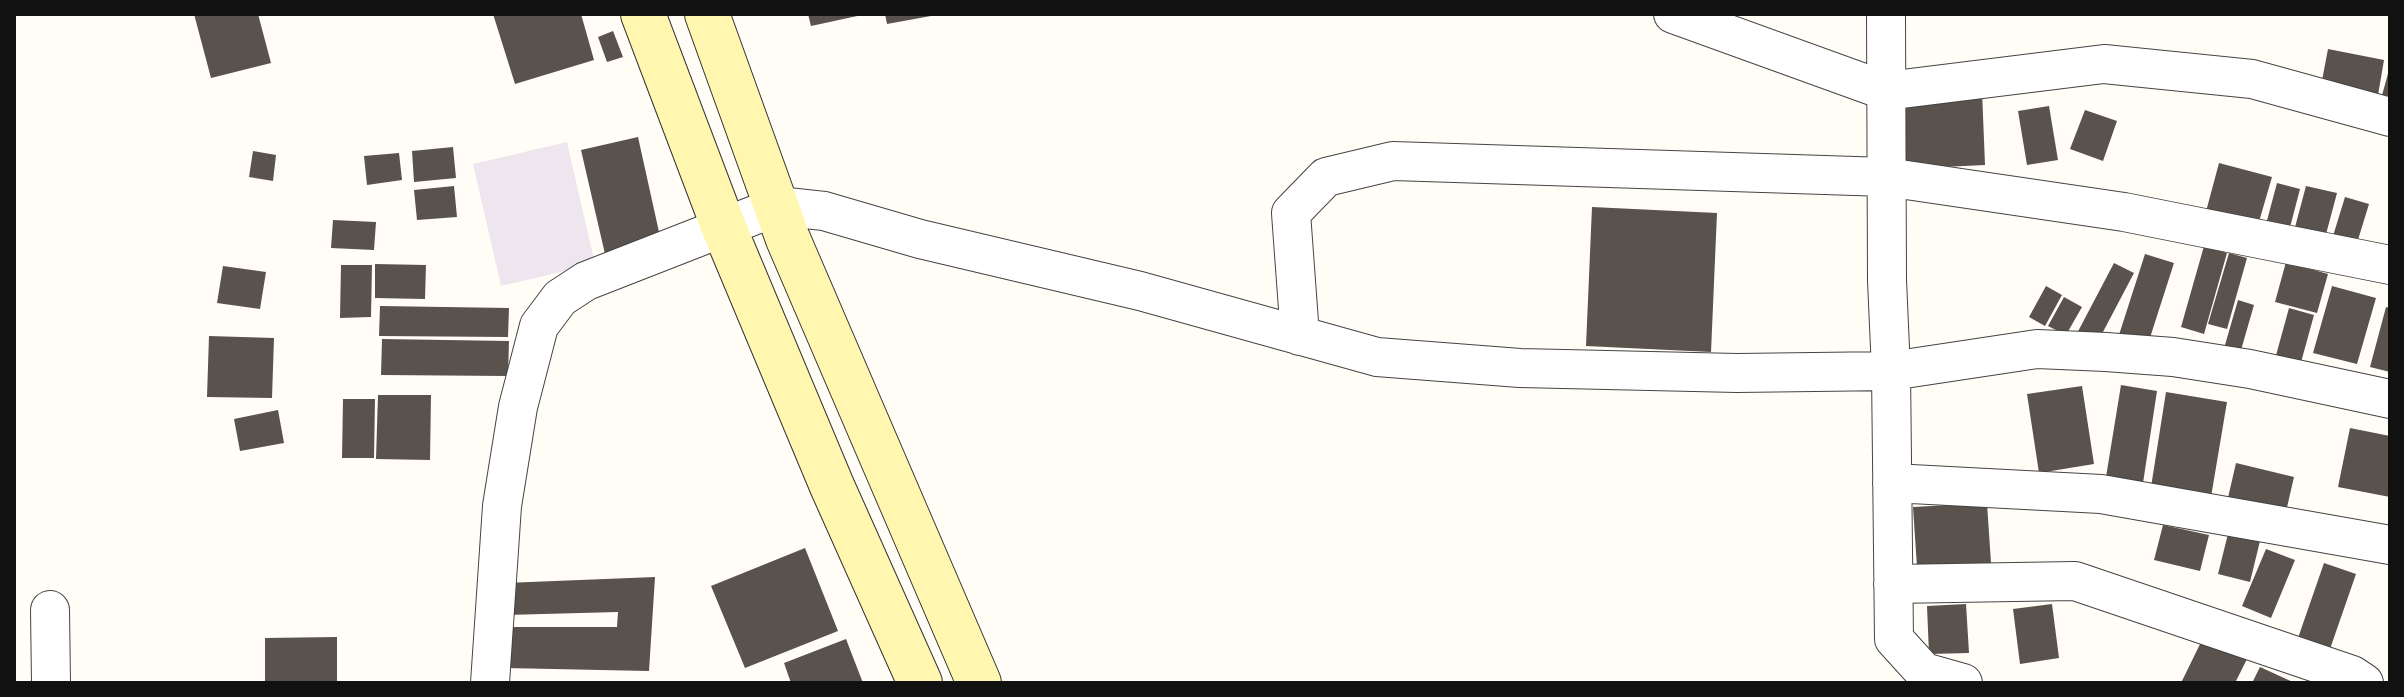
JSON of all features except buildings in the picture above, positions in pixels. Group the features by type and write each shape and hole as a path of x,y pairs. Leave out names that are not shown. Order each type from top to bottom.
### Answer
{"main road":[{"path":"643,14 724,228 832,486 920,683"},
{"path":"707,14 788,239 979,683"}],"street":[{"path":"1673,14 1886,91 2104,64 2252,79 2390,117"},
{"path":"1886,14 1887,280 1894,639 1924,672 1963,683"},
{"path":"1300,336 1291,213 1326,177 1393,161 1886,177 2124,212 2390,265"},
{"path":"490,683 502,506 518,407 539,326 560,298 586,281 778,206 824,211 920,239 1140,291 1377,357 1520,368 1737,373 1891,371 2037,349 2173,357 2250,369 2390,399"},
{"path":"1892,483 2101,494 2390,545"},
{"path":"1893,584 2075,581 2352,675 2364,683"},
{"path":"50,610 51,683"}],"shaded area":[{"path":"567,142 595,264 501,286 473,164"}]}
